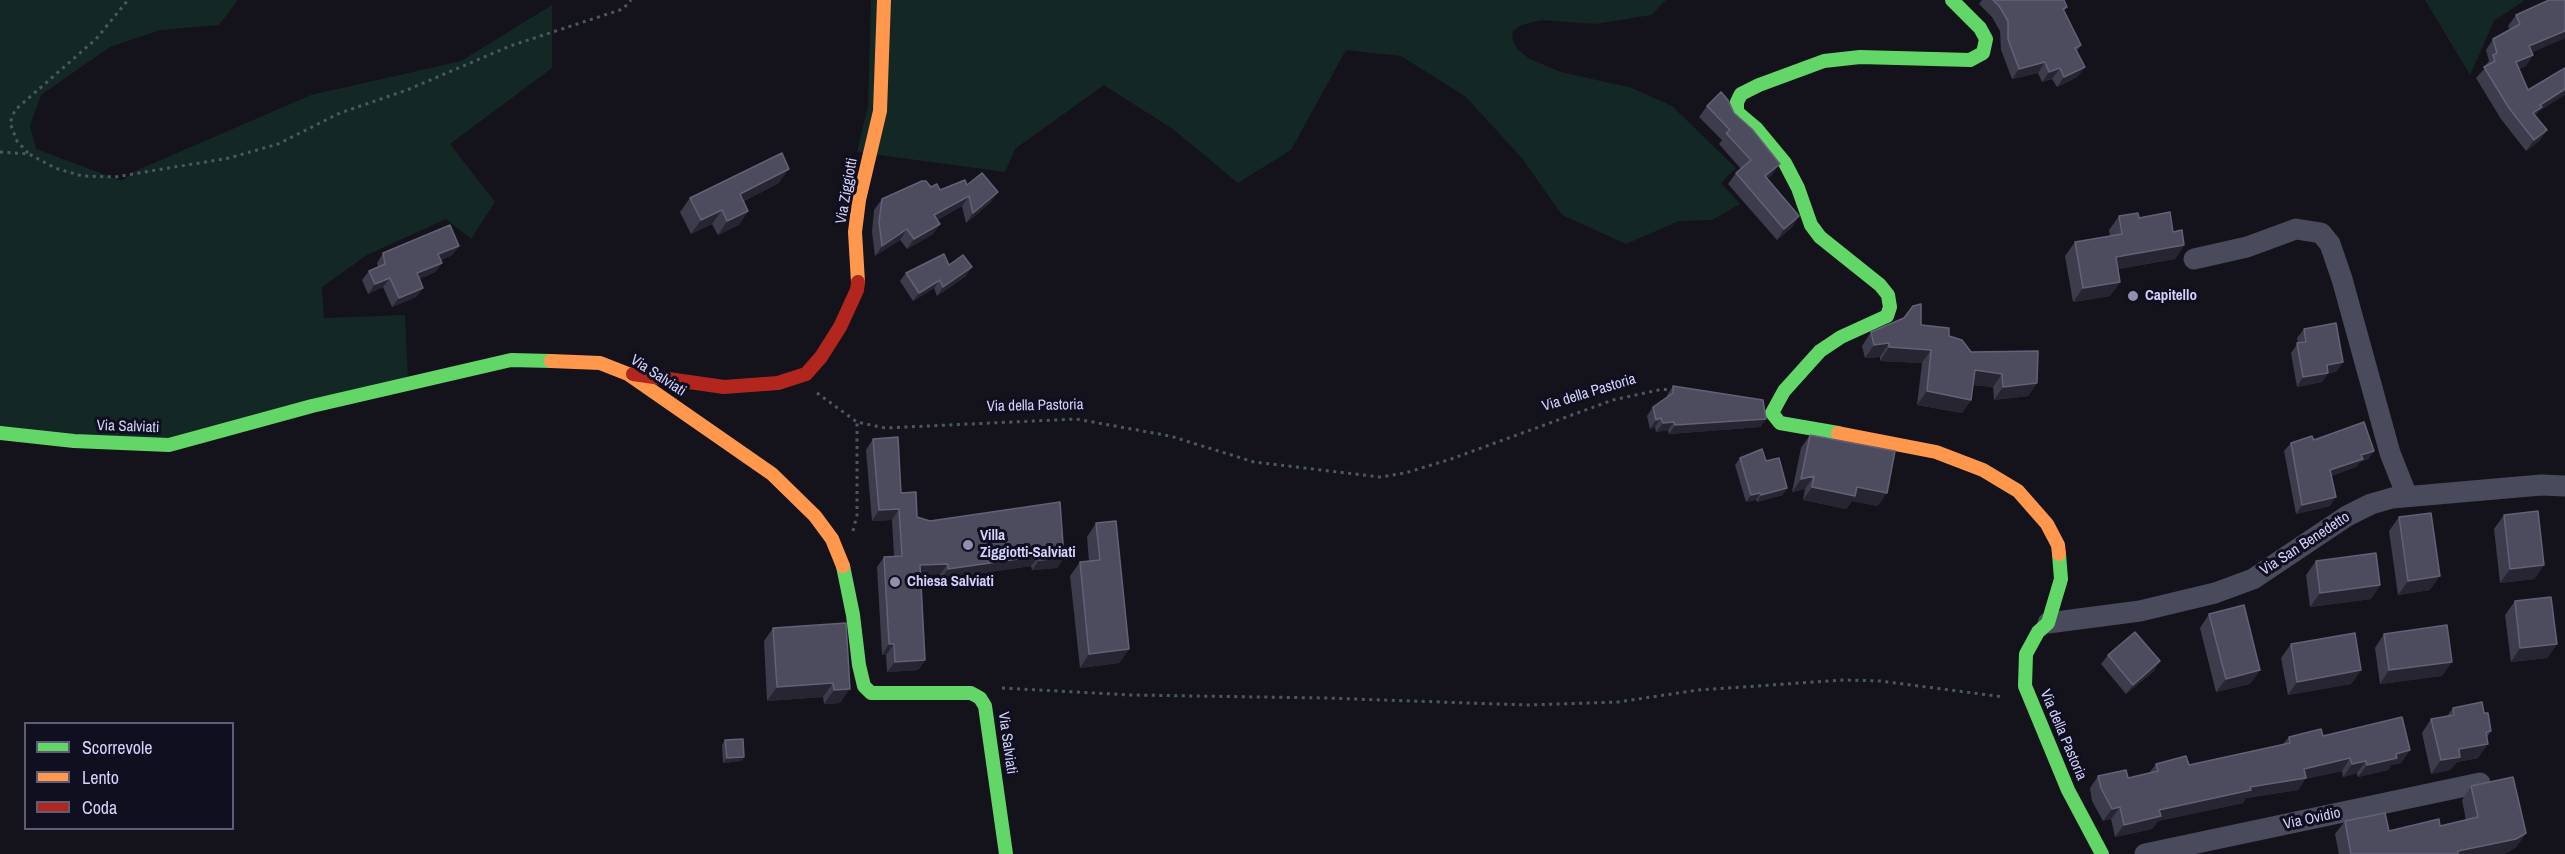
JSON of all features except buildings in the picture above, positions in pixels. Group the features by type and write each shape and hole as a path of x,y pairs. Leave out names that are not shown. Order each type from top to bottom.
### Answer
{"street":[{"name":"Via Ziggiotti","path":"806,374 821,357 840,327 857,290 859,267 855,232 859,200 880,111 884,0"},
{"name":"Via della Pastoria","path":"1952,0 1980,28 1986,39 1983,54 1970,60 1860,57 1824,61 1741,94 1737,102 1737,112 1756,128 1785,163 1798,188 1811,225 1820,237 1880,285 1888,295 1890,307 1887,316 1841,336 1820,351 1784,391 1772,413 1780,423 1890,441 1936,452 1983,470 2018,491 2047,524 2058,545 2061,579 2048,623 2038,632 2026,654 2024,672 2030,700 2068,790 2102,854"},
{"path":"2194,259 2247,247 2296,229 2321,233 2330,244 2342,279 2390,453 2407,496"},
{"name":"Via Salviati","path":"0,433 75,441 169,445 312,406 511,360 600,363 628,374 772,474 815,516 832,539 844,569 854,615 859,665 864,686 871,693 971,693 980,698 985,706 1006,854"},
{"path":"628,374 724,387 778,383 806,374"},
{"name":"Via San Benedetto","path":"2048,623 2140,611 2215,593 2253,579 2347,516 2370,504 2407,496 2541,485 2565,486"},
{"name":"Via Ovidio","path":"2145,854 2480,783"}],"path":[{"path":"128,0 96,39 15,110 10,123 16,141 29,154 55,168 82,176 115,177 229,158 278,144 340,113 406,90 510,46 622,9 631,0"},
{"path":"0,152 29,154"},
{"path":"806,374 813,390 857,422 857,514 852,536"},
{"name":"Via della Pastoria","path":"857,422 885,428 1076,419 1170,436 1254,462 1380,477 1405,473 1451,459 1613,400 1663,389 1684,392"},
{"path":"985,706 993,691 1002,688 1131,696 1325,698 1538,705 1618,702 1698,690 1844,680 1880,681 2030,700"}],"green space":[{"path":"0,0 238,0 219,25 160,30 110,47 41,95 30,126 36,149 122,181 133,172 311,95 461,61 552,5 552,68 450,144 495,202 471,239 446,219 367,255 322,287 324,318 405,315 408,380 196,442 0,437"},
{"path":"871,0 1666,0 1651,15 1595,24 1542,20 1521,25 1513,31 1512,38 1517,49 1530,59 1561,72 1632,88 1672,106 1736,168 1721,183 1740,204 1712,220 1679,221 1626,244 1562,215 1521,157 1466,97 1401,56 1346,50 1291,150 1238,183 1174,130 1104,85 1015,149 1005,172 857,152 868,106"},
{"path":"2425,0 2525,0 2494,21 2470,75"}],"traffic: fast":[{"path":"1838,433 1780,423 1772,413 1784,391 1820,351 1841,337 1887,316 1890,307 1888,295 1880,285 1820,237 1811,225 1798,188 1785,163 1756,128 1737,112 1737,102 1741,94 1759,85 1824,61 1860,57 1970,60 1983,53 1986,39 1980,28 1952,0"},
{"path":"0,433 74,441 169,445 312,406 511,360 551,361"},
{"path":"2059,554 2061,579 2048,623 2038,632 2026,654 2025,686 2068,790 2102,854"},
{"path":"843,566 853,615 859,665 864,686 871,693 971,693 980,698 985,706 1006,854"}],"traffic: slow":[{"path":"858,282 855,232 859,200 880,111 884,0"},
{"path":"551,361 600,363 628,374 772,474 815,516 832,539 843,566"},
{"path":"1838,433 1936,452 1983,470 2018,491 2047,524 2058,545 2059,554"}],"traffic: jam":[{"path":"633,374 724,387 778,383 806,374 821,357 840,327 857,290 858,282"}],"place":[{"name":"Capitello","path":"2133,296"},
{"name":"Villa Ziggiotti-Salviati","path":"968,545"},
{"name":"Chiesa Salviati","path":"895,582"}]}
